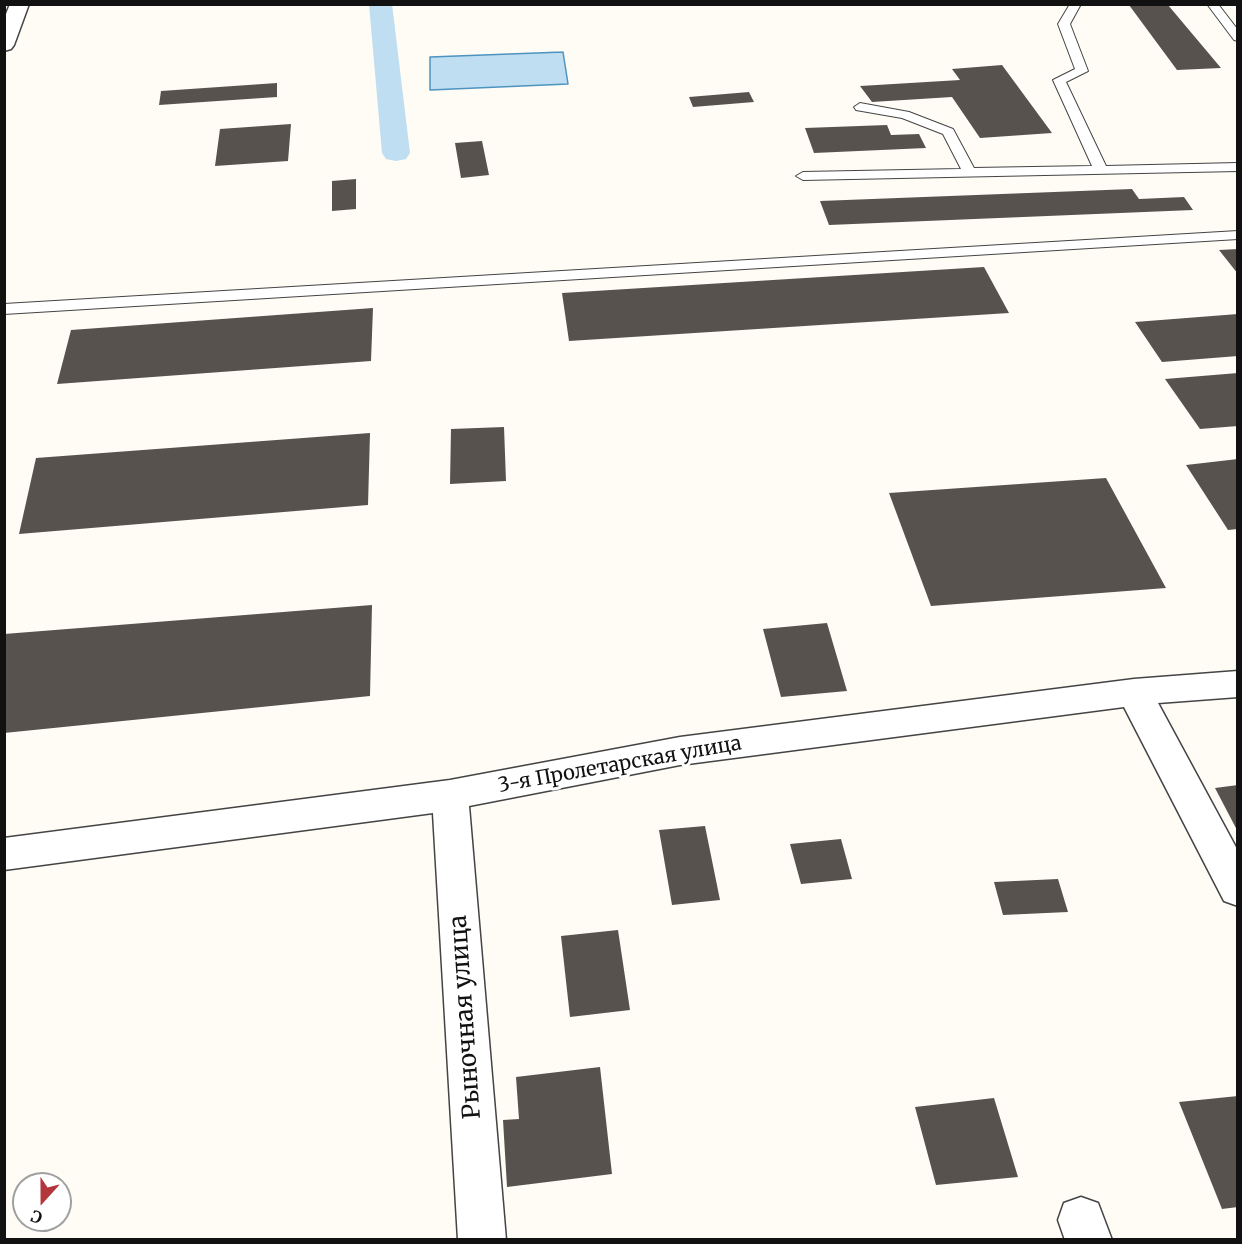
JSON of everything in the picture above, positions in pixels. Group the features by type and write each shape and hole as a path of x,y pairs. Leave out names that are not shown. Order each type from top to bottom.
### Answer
{"street":[{"path":"4,45 20,4"},
{"name":"3-я Пролетарская улица","path":"4,854 450,795 680,751 1134,692 1238,684"},
{"path":"1134,692 1238,889"},
{"name":"Рыночная улица","path":"450,795 482,1239"}],"lane":[{"path":"1076,4 1064,24 1082,71 1059,80 1101,170"},
{"path":"1212,4 1238,38"},
{"path":"860,106 905,115 948,132 970,173"},
{"path":"803,176 1238,167"},
{"path":"4,309 1238,235"}],"water":[{"path":"563,52 568,84 430,90 430,57"}],"building":[{"path":"1129,5 1168,5 1221,68 1177,70"},
{"path":"1002,65 1052,133 980,138 952,97 872,102 860,86 960,80 952,69"},
{"path":"277,83 277,97 159,105 161,91"},
{"path":"749,92 754,102 693,107 689,97"},
{"path":"291,124 288,161 215,166 220,129"},
{"path":"887,125 891,135 919,134 926,148 814,153 805,128"},
{"path":"482,141 489,175 461,178 455,143"},
{"path":"356,179 356,209 332,211 332,181"},
{"path":"1132,189 1139,199 1184,197 1193,210 829,225 820,201"},
{"path":"1238,249 1238,274 1219,250"},
{"path":"984,267 1009,313 569,341 562,293"},
{"path":"373,308 371,361 57,384 71,330"},
{"path":"1238,314 1238,356 1162,362 1135,322"},
{"path":"1238,373 1238,426 1200,429 1165,379"},
{"path":"504,427 506,481 450,484 451,429"},
{"path":"370,433 368,505 19,534 36,458"},
{"path":"1238,459 1238,529 1228,530 1186,465"},
{"path":"1106,478 1166,588 931,606 889,493"},
{"path":"372,605 370,696 4,733 4,634"},
{"path":"827,623 847,691 781,697 763,629"},
{"path":"1238,785 1238,832 1215,788"},
{"path":"705,826 720,900 672,905 659,830"},
{"path":"841,839 852,879 801,884 790,844"},
{"path":"1058,879 1068,912 1003,915 994,882"},
{"path":"618,930 630,1010 570,1017 561,936"},
{"path":"600,1067 612,1174 507,1187 503,1120 519,1119 516,1077"},
{"path":"1238,1096 1238,1207 1222,1209 1179,1102"},
{"path":"994,1098 1018,1177 936,1185 915,1107"}],"waterway":[{"path":"380,4 396,153"}]}
